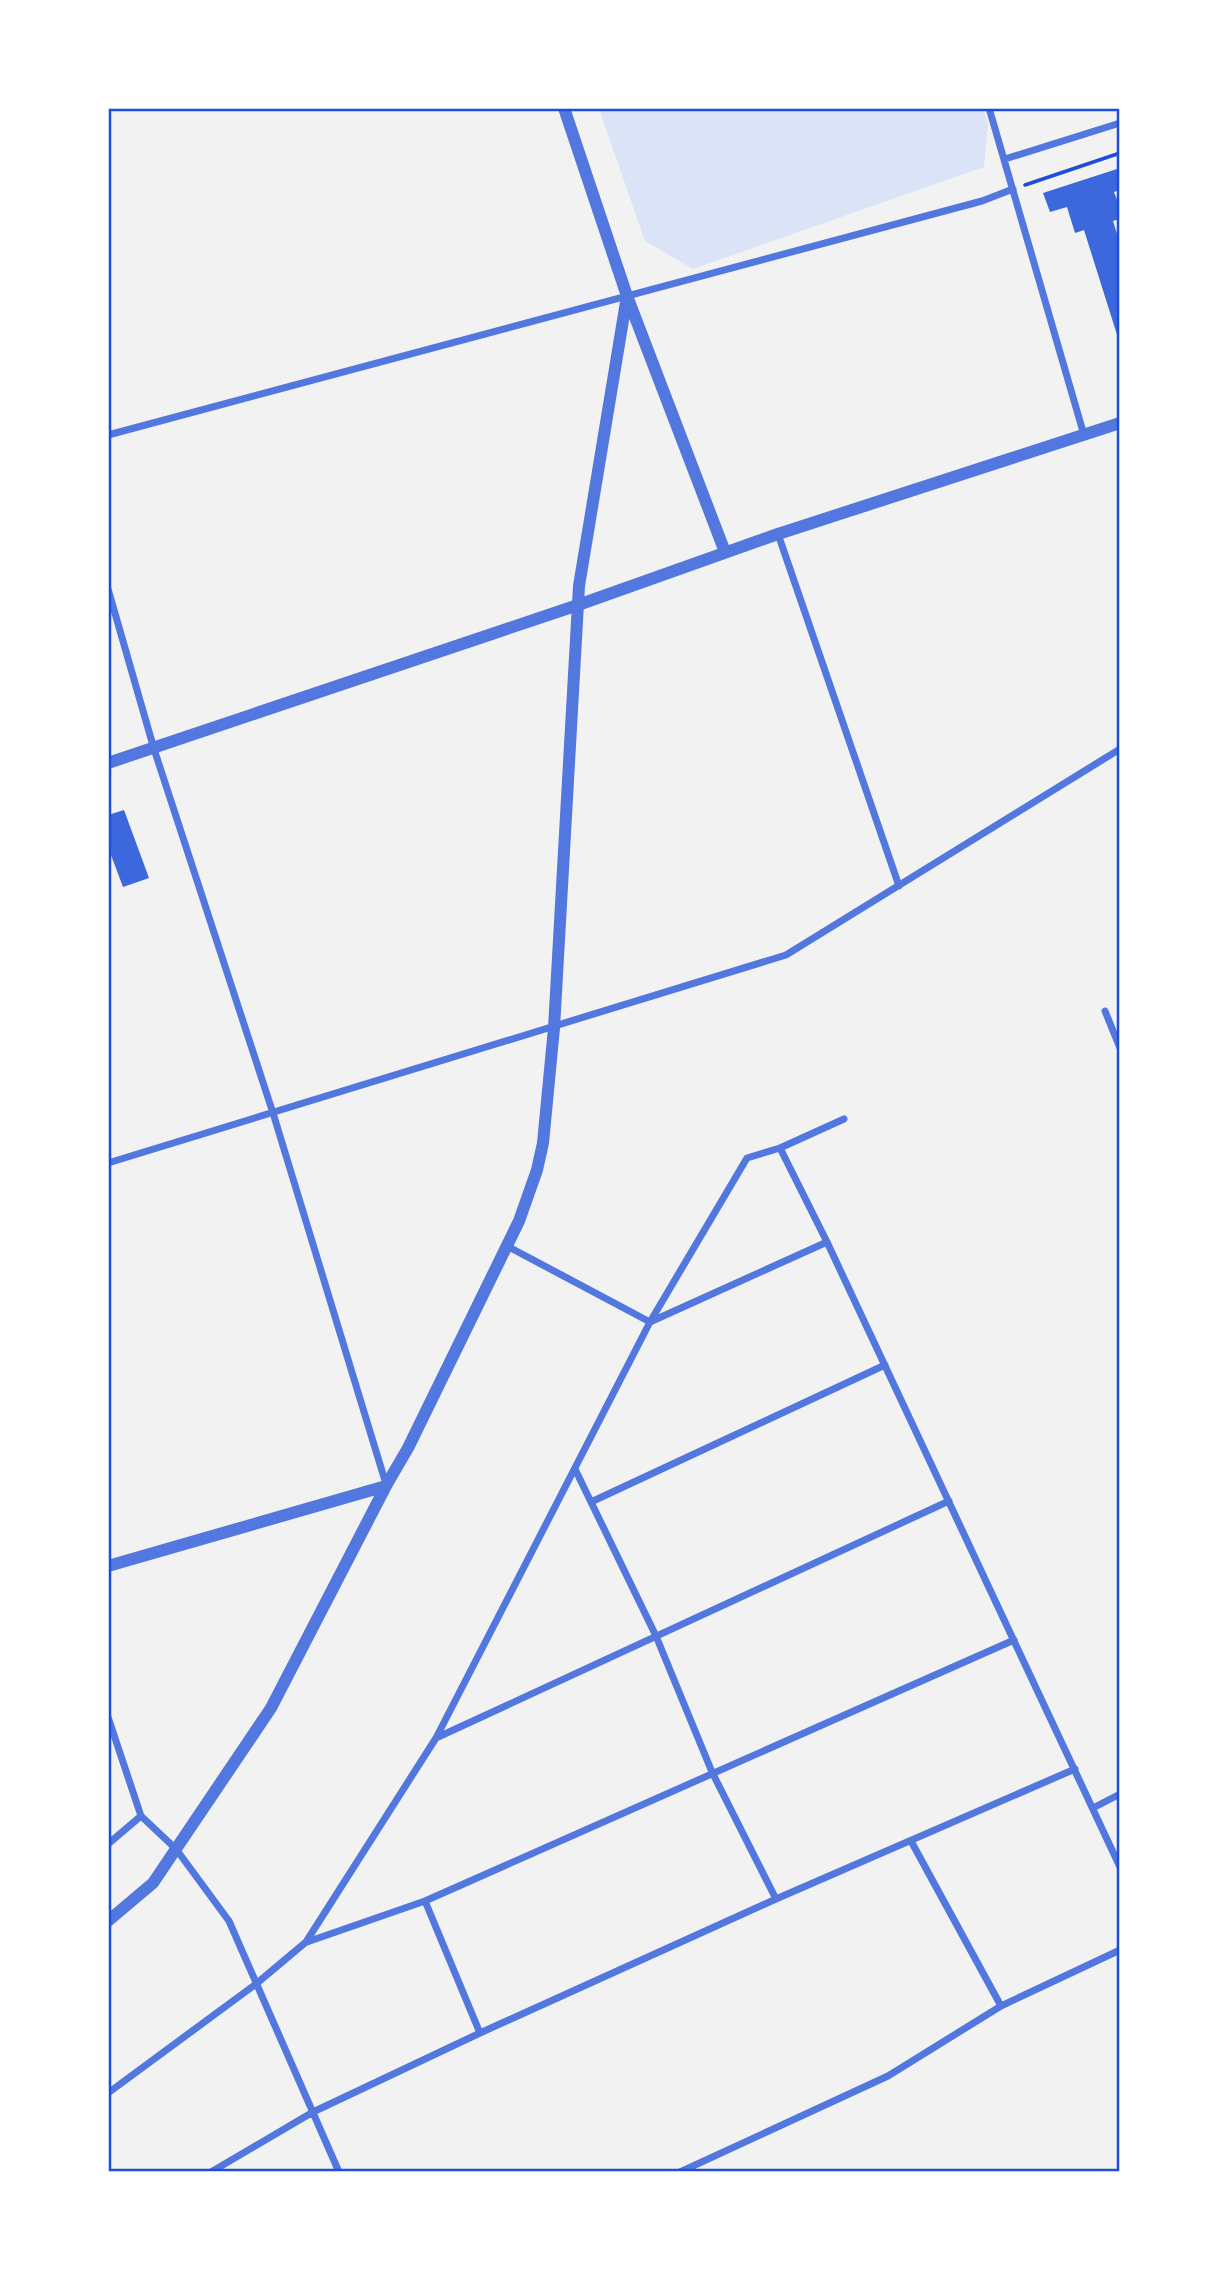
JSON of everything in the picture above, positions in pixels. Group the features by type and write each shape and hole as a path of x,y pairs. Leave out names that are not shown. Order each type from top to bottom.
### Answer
{"street":[{"path":"564,108 627,296 725,552"},
{"path":"989,108 1084,435"},
{"path":"1005,159 1119,123"},
{"path":"108,435 969,205 1013,189"},
{"path":"108,1921 153,1883 271,1708 386,1485 408,1448 519,1221 537,1170 543,1143 554,1028 579,586 627,296"},
{"path":"108,763 579,605 778,534 1119,423"},
{"path":"778,534 899,886"},
{"path":"108,589 154,749 273,1113 386,1485"},
{"path":"108,1163 786,955 1119,749"},
{"path":"1105,1011 1119,1048"},
{"path":"108,2093 257,1984 306,1942 436,1738 650,1322 747,1158 780,1148 845,1119"},
{"path":"780,1148 885,1365 1119,1867"},
{"path":"650,1322 827,1242"},
{"path":"507,1246 650,1322"},
{"path":"591,1502 885,1365"},
{"path":"575,1469 656,1636 712,1772 776,1899"},
{"path":"108,1566 386,1485"},
{"path":"436,1738 949,1501"},
{"path":"306,1942 425,1901 1014,1640"},
{"path":"108,1717 141,1816 176,1849 229,1921 339,2172"},
{"path":"211,2172 313,2112 480,2033 776,1899 1075,1769"},
{"path":"1093,1808 1119,1794"},
{"path":"108,1844 141,1816"},
{"path":"911,1841 1001,2006"},
{"path":"425,1901 480,2033"},
{"path":"680,2172 888,2076 1001,2006 1119,1950"}],"path":[{"path":"1013,189 1119,153"}],"shaded area":[{"path":"599,109 983,109 988,124 984,167 693,269 645,241"}],"building":[{"path":"1120,168 1120,190 1114,192 1120,207 1120,219 1113,221 1120,243 1119,341 1084,230 1075,233 1067,207 1050,212 1043,193"},
{"path":"124,810 149,878 123,887 108,847 108,815"}]}
